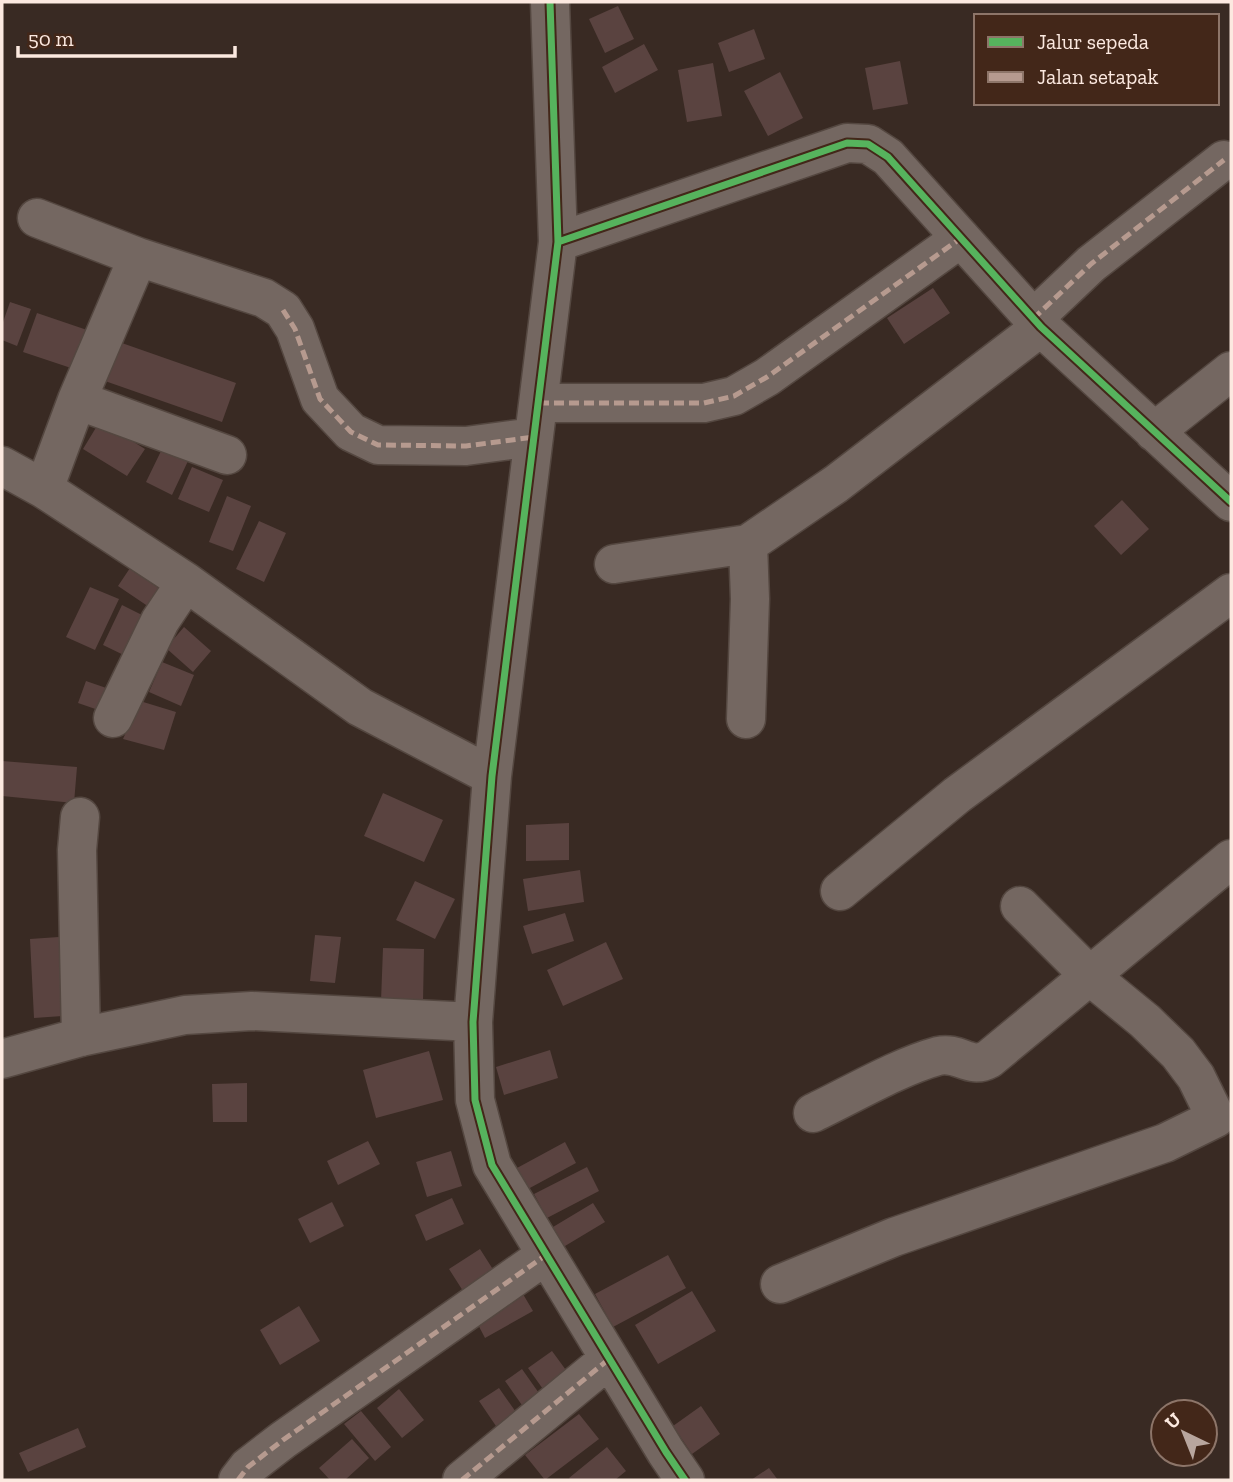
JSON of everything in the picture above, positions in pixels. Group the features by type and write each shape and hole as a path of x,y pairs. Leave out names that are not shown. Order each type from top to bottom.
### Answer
{"street":[{"path":"550,2 558,242 492,776 472,1021 475,1100 492,1165 685,1480"},
{"path":"558,242 847,143 868,144 888,157 1037,323 1231,502"},
{"path":"614,564 748,544 836,484 1037,323 1091,264 1224,160"},
{"path":"37,218 138,257 264,298 283,310 295,329 320,400 351,432 377,445 466,446 537,420 704,403 734,396 767,377 961,238"},
{"path":"44,489 77,400 138,257"},
{"path":"1154,432 1231,371"},
{"path":"77,400 227,455"},
{"path":"2,466 44,489 186,582 360,707 492,776"},
{"path":"746,719 750,599 748,544"},
{"path":"113,718 160,621 186,582"},
{"path":"840,891 957,795 1231,593"},
{"path":"80,817 77,850 81,1037"},
{"path":"813,1113 939,1056 952,1055 972,1064 980,1064 998,1054 1231,859"},
{"path":"780,1284 894,1237 1164,1143 1224,1115 1178,1053 1145,1021 1090,976 1020,906"},
{"path":"2,1059 81,1037 185,1015 251,1011 472,1021"},
{"path":"238,1480 248,1467 283,1440 546,1255"},
{"path":"462,1480 609,1359"}],"building":[{"path":"618,6 634,39 605,53 589,19"},
{"path":"754,29 765,59 729,72 718,43"},
{"path":"644,44 658,70 615,93 602,67"},
{"path":"900,61 908,104 873,110 865,68"},
{"path":"713,63 722,116 687,122 678,70"},
{"path":"780,72 803,118 768,136 744,91"},
{"path":"933,288 950,313 904,344 887,318"},
{"path":"10,302 31,309 17,346 2,340 2,325"},
{"path":"37,313 90,331 77,370 23,352"},
{"path":"119,342 236,383 222,422 105,381"},
{"path":"100,421 145,449 127,476 83,449"},
{"path":"162,449 188,461 172,495 146,482"},
{"path":"192,467 223,480 209,512 178,499"},
{"path":"227,496 251,506 233,551 209,542"},
{"path":"1122,500 1149,529 1121,555 1094,526"},
{"path":"259,521 286,533 264,582 236,569"},
{"path":"130,568 164,592 152,609 118,586"},
{"path":"90,587 119,599 95,650 66,637"},
{"path":"122,605 154,621 134,660 103,645"},
{"path":"184,627 211,651 193,672 166,648"},
{"path":"162,662 194,675 181,706 149,692"},
{"path":"86,681 115,691 107,713 78,703"},
{"path":"140,701 176,712 164,750 123,739"},
{"path":"2,761 77,767 74,803 2,796"},
{"path":"383,793 443,820 424,862 364,836"},
{"path":"569,823 569,860 526,861 526,825"},
{"path":"580,870 584,902 528,911 523,879"},
{"path":"415,881 455,899 435,939 396,920"},
{"path":"565,913 574,941 532,954 523,926"},
{"path":"315,935 341,937 335,983 310,981"},
{"path":"73,936 77,1015 34,1018 30,939"},
{"path":"606,942 623,979 563,1006 547,970"},
{"path":"383,948 424,949 423,1002 381,1001"},
{"path":"550,1050 558,1078 504,1095 496,1067"},
{"path":"429,1051 443,1100 376,1118 363,1070"},
{"path":"247,1083 247,1122 213,1122 212,1084"},
{"path":"368,1141 380,1164 338,1185 327,1161"},
{"path":"565,1142 576,1163 528,1189 517,1168"},
{"path":"451,1151 462,1186 427,1197 416,1162"},
{"path":"587,1167 599,1191 547,1218 534,1194"},
{"path":"452,1198 464,1224 426,1241 415,1215"},
{"path":"332,1202 344,1226 310,1243 298,1219"},
{"path":"593,1203 605,1222 560,1249 548,1230"},
{"path":"480,1249 494,1271 463,1291 449,1269"},
{"path":"668,1255 686,1288 613,1327 595,1294"},
{"path":"520,1289 533,1311 485,1338 473,1315"},
{"path":"692,1291 716,1331 658,1364 635,1325"},
{"path":"299,1306 320,1341 280,1365 260,1330"},
{"path":"552,1351 574,1381 550,1399 528,1368"},
{"path":"522,1369 548,1406 531,1418 505,1381"},
{"path":"499,1388 518,1415 498,1429 479,1401"},
{"path":"399,1389 424,1420 402,1438 377,1408"},
{"path":"701,1406 720,1434 692,1454 673,1426"},
{"path":"361,1411 391,1447 375,1461 344,1424"},
{"path":"579,1414 599,1439 545,1480 525,1455"},
{"path":"78,1428 86,1447 28,1472 19,1453"},
{"path":"352,1439 369,1458 345,1480 330,1480 319,1468"},
{"path":"607,1447 626,1471 615,1480 569,1478"},
{"path":"769,1468 778,1480 751,1480"}],"marked path":[{"path":"1033,319 1091,264 1224,160"},
{"path":"539,403 704,403 734,396 767,377 961,238"},
{"path":"283,310 295,329 320,399 351,432 378,445 466,446 534,437"},
{"path":"238,1480 248,1467 283,1440 546,1255"},
{"path":"462,1480 609,1359"}],"cycle path":[{"path":"550,2 558,242 492,776 473,1022 475,1100 492,1165 685,1480"},
{"path":"558,242 847,143 868,144 888,157 1041,327 1231,502"}]}
